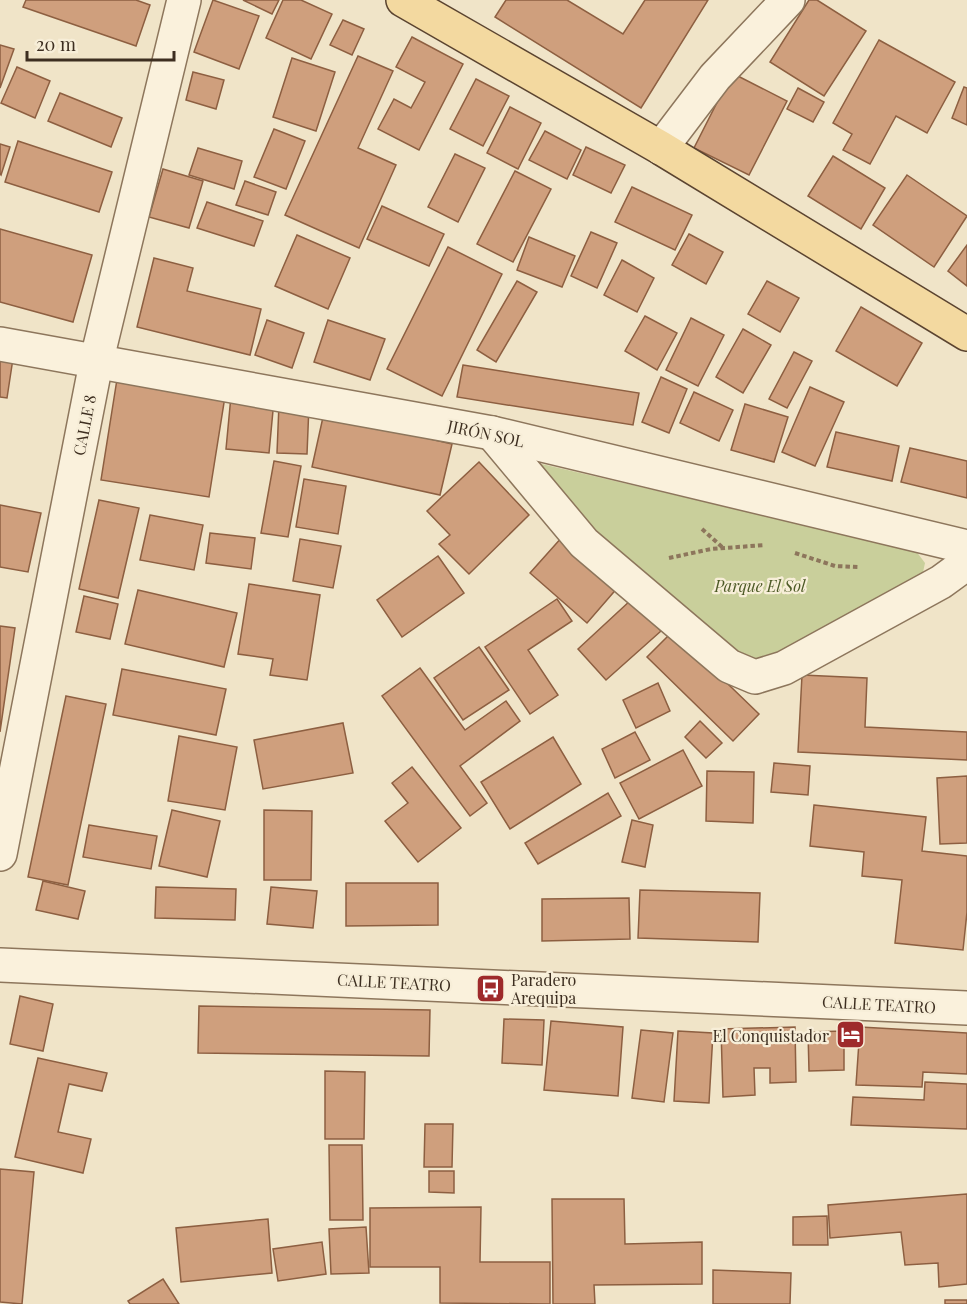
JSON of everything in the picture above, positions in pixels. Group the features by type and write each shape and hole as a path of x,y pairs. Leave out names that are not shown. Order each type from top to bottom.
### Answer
{"main road":[{"path":"403,0 661,148 967,334"}],"street":[{"name":"CALLE 8","path":"0,854 96,363 184,0"},
{"path":"661,148 715,77 788,0"},
{"name":"JIRÓN SOL","path":"0,344 492,433 967,547"},
{"path":"492,433 584,543 729,666 755,677 772,674 784,668 941,582 967,563"},
{"name":"CALLE TEATRO","path":"0,965 967,1008"}],"path":[{"path":"667,558 711,549 770,544"},
{"path":"792,552 835,566 866,567"}],"green space":[{"name":"Parque El Sol","path":"533,462 916,551 925,563 922,577 756,666 560,516"}],"building":[{"path":"26,0 136,0 150,5 136,46 23,7"},
{"path":"213,0 259,16 239,69 194,52"},
{"path":"243,0 279,0 272,14"},
{"path":"283,0 301,0 332,14 311,59 266,38"},
{"path":"506,0 567,0 623,34 645,0 708,0 641,108 495,17"},
{"path":"809,0 817,0 866,31 824,96 770,62"},
{"path":"343,20 364,29 352,55 330,45"},
{"path":"412,37 463,64 419,150 378,129 394,99 411,108 425,82 396,67"},
{"path":"879,40 955,82 927,133 896,116 870,164 843,150 852,134 833,123"},
{"path":"0,45 14,49 0,88"},
{"path":"358,56 393,71 358,148 396,165 359,248 285,215"},
{"path":"292,58 335,72 316,131 273,117"},
{"path":"17,67 50,81 35,118 1,103"},
{"path":"193,72 224,80 216,109 186,100"},
{"path":"732,73 787,101 749,175 694,148"},
{"path":"476,79 509,96 483,146 450,129"},
{"path":"964,87 967,88 967,125 952,118"},
{"path":"798,88 824,102 813,122 787,109"},
{"path":"60,93 122,118 111,147 48,121"},
{"path":"510,107 541,123 518,169 487,153"},
{"path":"274,129 305,141 286,189 254,177"},
{"path":"545,131 581,150 567,179 529,160"},
{"path":"18,141 112,172 99,212 5,182"},
{"path":"0,144 10,147 1,175 0,174"},
{"path":"586,147 625,165 611,193 573,175"},
{"path":"198,148 242,161 234,189 189,175"},
{"path":"455,154 485,168 458,222 428,207"},
{"path":"833,156 885,188 861,229 808,196"},
{"path":"163,169 203,181 189,228 149,217"},
{"path":"515,171 551,189 513,262 477,244"},
{"path":"907,175 967,216 934,267 873,225"},
{"path":"245,181 276,192 268,215 236,205"},
{"path":"632,187 692,215 675,250 615,222"},
{"path":"207,202 263,221 254,246 197,228"},
{"path":"382,206 444,234 429,266 367,239"},
{"path":"0,229 92,255 73,322 0,302"},
{"path":"591,232 617,243 597,288 571,276"},
{"path":"689,234 723,252 706,284 672,265"},
{"path":"297,235 350,258 328,309 275,286"},
{"path":"529,237 575,256 562,287 517,270"},
{"path":"967,245 967,286 948,271"},
{"path":"448,247 502,274 442,396 387,369"},
{"path":"154,258 193,268 187,291 261,309 250,355 137,327"},
{"path":"622,260 654,278 637,312 604,295"},
{"path":"517,281 537,292 496,362 477,350"},
{"path":"767,281 799,298 780,332 748,314"},
{"path":"861,307 922,343 897,386 836,351"},
{"path":"645,316 677,333 657,370 625,351"},
{"path":"691,318 724,335 698,386 666,370"},
{"path":"267,320 304,333 292,368 255,355"},
{"path":"328,320 385,339 370,380 314,362"},
{"path":"743,329 771,345 743,393 716,377"},
{"path":"0,350 14,352 7,398 0,397"},
{"path":"794,352 812,361 787,408 769,399"},
{"path":"463,365 639,393 633,425 457,397"},
{"path":"118,373 226,390 209,497 101,480"},
{"path":"661,377 687,389 669,433 642,422"},
{"path":"810,387 844,402 815,466 782,452"},
{"path":"694,392 733,410 719,441 680,423"},
{"path":"231,396 274,400 269,453 226,449"},
{"path":"279,404 309,405 307,454 277,453"},
{"path":"745,404 788,417 774,462 731,450"},
{"path":"325,408 370,425 452,444 440,495 312,467"},
{"path":"836,432 899,446 892,481 827,467"},
{"path":"910,448 967,461 967,498 901,482"},
{"path":"274,461 301,466 288,537 261,533"},
{"path":"479,462 529,515 469,574 439,544 450,535 427,511"},
{"path":"304,479 346,486 338,534 296,527"},
{"path":"99,500 139,508 118,598 79,589"},
{"path":"0,505 41,513 28,572 0,567"},
{"path":"150,515 203,525 194,570 140,560"},
{"path":"210,533 255,538 251,569 206,563"},
{"path":"563,536 619,586 587,623 530,573"},
{"path":"300,539 341,546 333,588 293,581"},
{"path":"438,556 464,593 402,637 377,600"},
{"path":"249,584 320,595 307,680 270,675 273,659 238,654"},
{"path":"138,590 237,613 224,667 125,644"},
{"path":"84,596 118,604 110,639 76,632"},
{"path":"557,599 572,621 528,650 558,695 530,714 485,647"},
{"path":"632,599 661,631 606,680 578,649"},
{"path":"0,626 15,628 0,732"},
{"path":"673,631 759,714 733,741 647,657"},
{"path":"479,647 509,690 463,720 434,678"},
{"path":"420,668 465,730 506,701 520,721 460,766 487,803 470,816 382,696"},
{"path":"122,669 226,689 216,735 113,715"},
{"path":"802,675 867,678 865,727 967,732 967,760 798,752"},
{"path":"658,683 670,711 636,728 623,700"},
{"path":"66,696 106,704 68,885 28,877"},
{"path":"700,721 722,743 706,758 685,737"},
{"path":"343,723 353,773 263,789 254,740"},
{"path":"635,732 650,760 615,778 602,749"},
{"path":"179,736 237,747 225,810 168,801"},
{"path":"553,737 581,784 510,829 481,782"},
{"path":"683,750 702,786 639,819 620,783"},
{"path":"774,763 810,766 808,795 771,792"},
{"path":"412,767 461,828 418,862 385,821 408,803 392,783"},
{"path":"707,771 754,772 753,823 706,821"},
{"path":"967,776 967,843 940,844 937,778"},
{"path":"608,793 621,816 538,864 525,843"},
{"path":"814,805 926,817 922,851 967,856 967,912 963,950 895,943 902,880 862,876 864,852 810,846"},
{"path":"172,810 220,821 207,877 159,866"},
{"path":"264,810 312,811 311,880 264,880"},
{"path":"632,820 653,825 645,867 622,862"},
{"path":"89,825 157,836 151,869 83,857"},
{"path":"43,881 85,891 78,919 36,910"},
{"path":"346,883 438,883 438,925 346,926"},
{"path":"156,887 236,889 235,920 155,918"},
{"path":"271,887 317,891 313,928 267,924"},
{"path":"640,890 760,893 758,942 638,938"},
{"path":"629,898 630,939 542,941 542,899"},
{"path":"20,996 53,1004 43,1051 10,1044"},
{"path":"199,1006 430,1010 429,1056 198,1053"},
{"path":"504,1019 544,1020 542,1065 502,1063"},
{"path":"551,1021 623,1027 618,1096 544,1090"},
{"path":"795,1027 796,1082 770,1083 770,1068 754,1068 755,1095 723,1097 721,1029"},
{"path":"860,1027 967,1033 967,1074 923,1072 922,1087 856,1085"},
{"path":"641,1030 673,1033 664,1102 632,1098"},
{"path":"678,1031 713,1033 709,1103 674,1101"},
{"path":"844,1031 844,1070 809,1071 808,1032"},
{"path":"38,1058 107,1073 102,1091 69,1084 58,1132 91,1139 83,1173 15,1157"},
{"path":"325,1071 365,1072 364,1139 325,1139"},
{"path":"925,1082 967,1084 967,1129 851,1125 853,1097 924,1100"},
{"path":"425,1124 453,1124 452,1167 424,1167"},
{"path":"329,1145 362,1145 363,1220 330,1220"},
{"path":"0,1169 34,1172 22,1304 0,1302"},
{"path":"429,1171 454,1171 454,1193 429,1192"},
{"path":"967,1194 967,1284 939,1287 938,1263 905,1265 901,1232 830,1238 828,1205"},
{"path":"552,1199 624,1199 625,1244 702,1242 702,1284 594,1285 595,1304 553,1304"},
{"path":"481,1207 480,1262 550,1262 550,1304 440,1303 440,1267 370,1267 370,1208"},
{"path":"827,1216 828,1245 793,1245 793,1217"},
{"path":"268,1219 272,1273 181,1282 176,1228"},
{"path":"366,1227 369,1273 331,1274 329,1229"},
{"path":"322,1242 326,1274 278,1281 273,1249"},
{"path":"713,1270 791,1273 790,1304 713,1304"},
{"path":"163,1279 179,1304 130,1304 128,1301"},
{"path":"945,1300 967,1300 967,1304 945,1304"}],"place":[{"name":"Paradero Arequipa","path":"490,988"},
{"name":"El Conquistador","path":"850,1035"}]}
